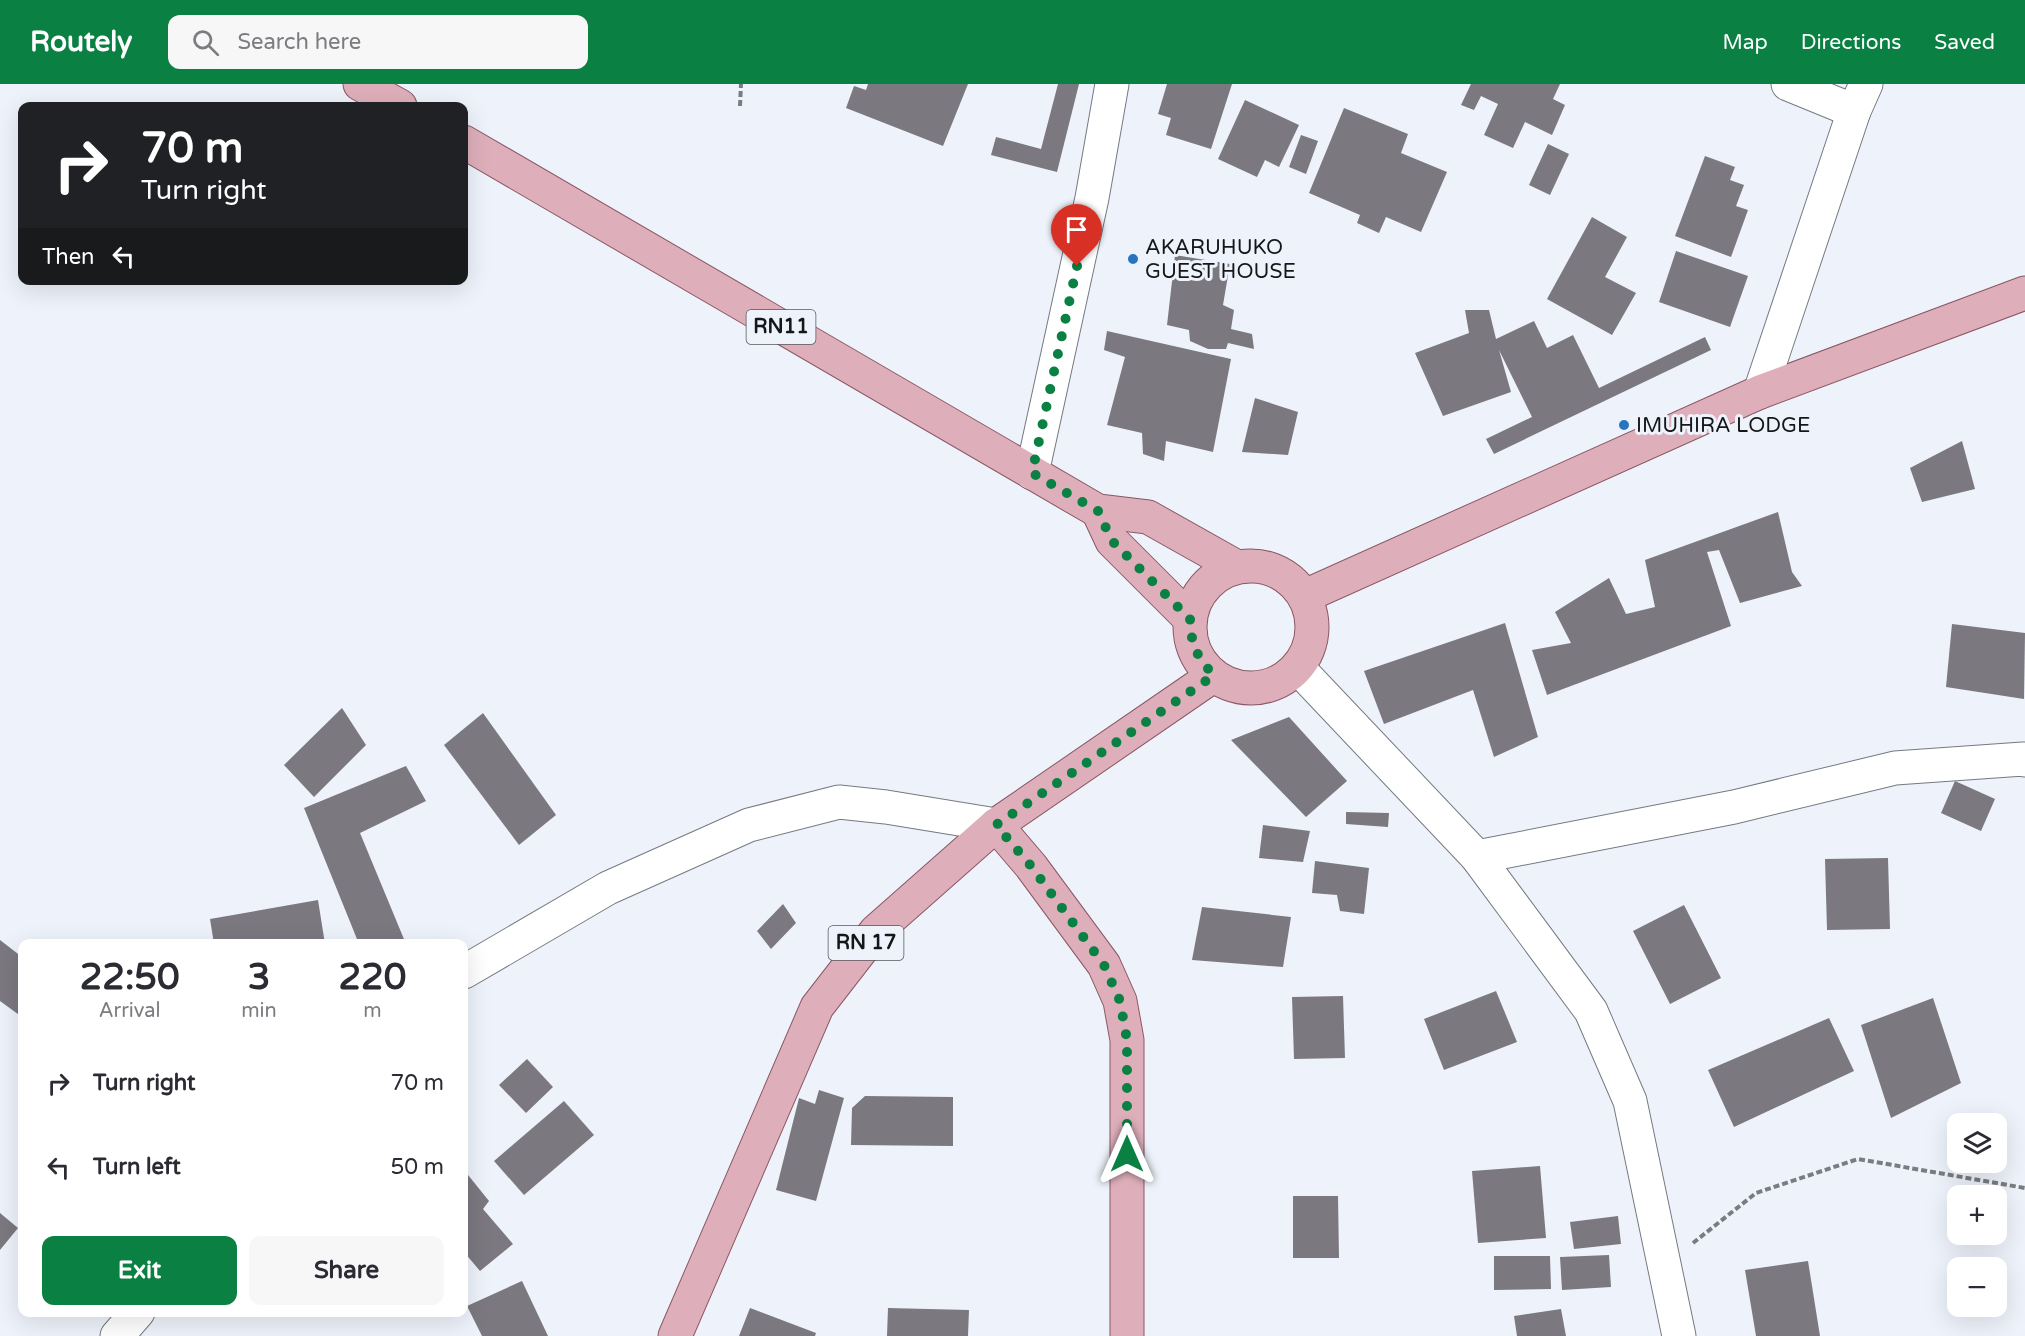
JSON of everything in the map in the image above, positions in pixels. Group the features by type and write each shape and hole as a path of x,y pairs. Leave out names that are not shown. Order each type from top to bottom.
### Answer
{"main road":[{"path":"360,84 393,102"},
{"name":"RN11","path":"468,144 1098,511 1148,517 1238,567 1264,567 1287,577 1305,596"},
{"path":"1238,567 1215,577 1198,595 1190,619 1193,647 1213,676 1238,687 1271,686 1298,668 1311,646 1313,621 1305,596 1760,392 2025,293"},
{"path":"1098,511 1112,541 1190,619"},
{"name":"RN 17","path":"675,1336 817,1007 876,931 996,825 1213,676"},
{"path":"996,825 1031,866 1104,965 1120,1001 1127,1040 1127,1336"}],"street":[{"path":"1032,473 1092,198 1112,84"},
{"path":"1760,392 1860,98 1788,84"},
{"path":"1298,668 1477,856 1592,1011 1630,1101 1679,1336"},
{"path":"1477,856 1734,807 1895,768 2025,760"},
{"path":"468,970 608,888 749,825 839,802 886,807 996,825"},
{"path":"117,1336 134,1317"}],"path":[{"path":"740,106 741,84"},
{"path":"1665,1266 1756,1193 1858,1159 2025,1188"}],"building":[{"path":"868,84 968,84 943,146 846,108 854,86 866,90"},
{"path":"1058,84 1079,84 1057,172 991,155 996,137 1041,149"},
{"path":"1167,84 1232,84 1211,149 1166,135 1171,118 1158,114"},
{"path":"1471,84 1560,84 1553,99 1565,105 1552,135 1525,122 1513,148 1484,135 1498,104 1481,96 1474,110 1461,105"},
{"path":"1245,100 1299,125 1279,167 1265,160 1257,177 1218,159"},
{"path":"1344,108 1408,134 1401,153 1447,172 1421,232 1386,217 1379,233 1357,223 1360,215 1309,193"},
{"path":"1301,135 1318,141 1306,174 1289,167"},
{"path":"1548,144 1569,154 1550,195 1529,185"},
{"path":"1705,156 1735,167 1730,180 1744,185 1736,206 1748,210 1731,257 1675,236"},
{"path":"1592,217 1627,237 1605,277 1636,293 1612,335 1547,299"},
{"path":"1676,251 1748,276 1730,327 1659,302"},
{"path":"1175,255 1230,264 1223,305 1234,310 1231,329 1252,334 1254,349 1228,343 1226,349 1208,349 1190,341 1189,330 1167,325"},
{"path":"1465,310 1489,310 1496,339 1534,321 1547,348 1573,335 1599,388 1705,337 1711,350 1494,454 1486,439 1532,417 1499,350 1511,392 1443,416 1415,353 1469,333"},
{"path":"1107,331 1231,359 1213,452 1166,441 1164,461 1143,454 1142,433 1107,425 1125,357 1104,350"},
{"path":"1255,398 1298,412 1288,455 1242,452"},
{"path":"1962,441 1975,489 1922,502 1910,468"},
{"path":"1778,512 1792,572 1802,586 1740,603 1719,550 1707,552 1731,626 1547,695 1532,650 1571,643 1555,612 1609,578 1626,614 1655,607 1645,560"},
{"path":"1505,623 1538,737 1494,757 1473,690 1384,724 1364,671"},
{"path":"1952,624 2025,633 2024,699 1946,687"},
{"path":"342,708 366,745 314,797 284,765"},
{"path":"483,713 556,815 519,845 444,745"},
{"path":"1289,717 1347,781 1306,817 1231,740"},
{"path":"406,766 426,801 360,833 404,939 357,939 304,808"},
{"path":"1955,781 1995,799 1981,831 1941,813"},
{"path":"1346,812 1389,813 1388,827 1346,824"},
{"path":"1263,825 1310,831 1303,862 1259,858"},
{"path":"1888,858 1890,929 1827,930 1825,859"},
{"path":"1315,861 1369,868 1364,914 1340,911 1337,895 1312,893"},
{"path":"318,900 324,939 213,939 210,919"},
{"path":"783,904 796,923 771,949 757,931"},
{"path":"1684,905 1721,978 1670,1004 1633,931"},
{"path":"1202,907 1291,917 1283,967 1192,960"},
{"path":"0,940 18,954 18,1014 0,1001"},
{"path":"1496,991 1517,1042 1444,1070 1424,1019"},
{"path":"1343,996 1345,1058 1294,1059 1292,997"},
{"path":"1933,998 1961,1083 1891,1118 1861,1025"},
{"path":"1829,1018 1854,1071 1734,1127 1708,1070"},
{"path":"527,1059 553,1087 526,1113 499,1085"},
{"path":"819,1090 844,1098 816,1201 776,1190 799,1098 815,1104"},
{"path":"865,1096 953,1097 953,1146 851,1145 852,1108"},
{"path":"564,1101 594,1135 524,1195 494,1161"},
{"path":"1540,1166 1546,1238 1478,1243 1472,1171"},
{"path":"468,1175 489,1201 483,1209 513,1244 480,1271 468,1257"},
{"path":"1293,1196 1338,1196 1339,1258 1293,1258"},
{"path":"0,1213 18,1228 0,1250"},
{"path":"1618,1216 1621,1244 1574,1249 1570,1222"},
{"path":"1609,1255 1611,1287 1562,1290 1560,1257"},
{"path":"1494,1256 1550,1256 1551,1289 1494,1290"},
{"path":"1808,1261 1820,1336 1756,1336 1745,1270"},
{"path":"522,1281 548,1336 482,1336 468,1306"},
{"path":"750,1308 816,1333 815,1336 739,1336"},
{"path":"888,1308 969,1310 968,1336 887,1336"},
{"path":"1561,1309 1566,1336 1517,1336 1514,1316"}],"place":[{"name":"AKARUHUKO GUEST HOUSE","path":"1133,259"},
{"name":"IMUHIRA LODGE","path":"1624,425"}],"route":[{"path":"1077,266 1032,473 1098,511 1112,541 1190,619 1193,647 1213,676 996,825 1031,866 1104,965 1120,1001 1127,1040 1127,1154"}]}
